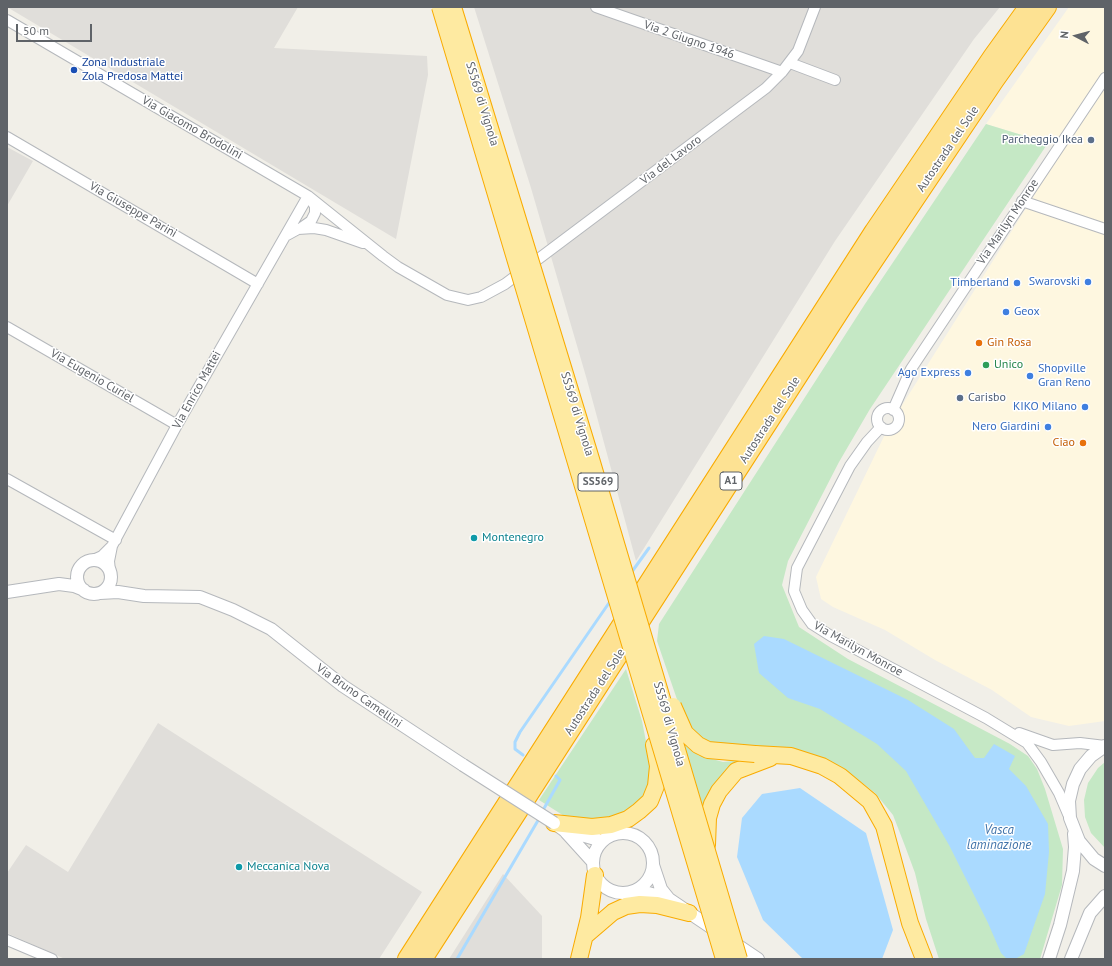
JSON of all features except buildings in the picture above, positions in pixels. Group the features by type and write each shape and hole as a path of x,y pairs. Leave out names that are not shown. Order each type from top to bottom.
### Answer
{"highway":[{"name":"SS569 di Vignola","path":"440,7 724,959"},
{"name":"SS569 di Vignola","path":"453,7 623,568 739,959"},
{"name":"Autostrada del Sole","path":"406,959 874,231 992,57 1028,7"},
{"name":"Autostrada del Sole","path":"423,959 844,305 995,80 1047,7"},
{"path":"623,568 656,653 674,711 685,733 698,745 708,750 736,754 803,759 840,776 870,801 884,826 910,923 924,959"},
{"path":"559,826 592,827 611,825 628,819 650,801 656,786 658,766 649,708"},
{"path":"711,868 706,829 712,804 719,791 736,771 776,756"},
{"path":"579,959 592,906 594,868"},
{"path":"585,936 613,912 626,906 640,904 657,905 689,913"}],"street":[{"name":"Via 2 Giugno 1946","path":"596,7 782,72"},
{"name":"Via del Lavoro","path":"370,246 398,267 447,295 468,300 494,292 766,88 790,63 804,38 815,7"},
{"name":"Via Giacomo Brodolini","path":"7,20 308,196 370,246"},
{"path":"790,63 835,80"},
{"name":"Via Marilyn Monroe","path":"893,410 911,370 1022,200 1105,78"},
{"name":"Via Giuseppe Parini","path":"7,137 258,284"},
{"name":"Via Enrico Mattei","path":"110,572 109,561 114,543 177,425 308,196 315,206 314,217 308,224 286,236"},
{"path":"1022,200 1105,229"},
{"name":"Via Enrico Mattei","path":"298,229 308,227 326,230 370,246"},
{"name":"Via Eugenio Curiel","path":"7,327 177,425"},
{"path":"884,409 893,410 899,416 897,426 887,430 881,427 878,421 879,414 884,409"},
{"name":"Via Marilyn Monroe","path":"881,427 867,442 850,466 797,568 794,591 802,610 812,624 997,724 1027,744 1041,762 1059,793 1070,818"},
{"path":"7,479 114,543"},
{"name":"Via Enrico Mattei","path":"93,560 102,556 114,543"},
{"path":"7,592 59,584 71,578 86,562 93,560"},
{"name":"Via Bruno Camellini","path":"93,560 105,564 123,587 144,596"},
{"path":"79,570 79,583 84,590"},
{"path":"100,593 108,587 110,572"},
{"name":"Via Bruno Camellini","path":"59,584 74,586 92,593 118,592 144,596 200,597 233,610 271,630 343,686 463,766 559,826"},
{"name":"Via Marilyn Monroe","path":"997,724 1053,745 1080,743 1105,746"},
{"path":"1048,959 1060,925 1073,871 1075,847 1074,831 1070,818 1069,801 1073,784 1080,769 1091,756 1105,746"},
{"path":"559,826 602,841"},
{"path":"559,826 594,868 598,880 608,889 621,893 645,892 669,899"},
{"path":"1074,831 1086,851 1105,866"},
{"path":"594,868 596,850 602,841 616,834 625,833 636,836 646,843 650,850 661,889 669,899 758,959"},
{"path":"627,893 635,891 645,884 651,873 653,865"},
{"path":"1071,959 1090,913 1105,896"},
{"path":"7,940 52,959"}],"shaded area":[{"path":"7,7 298,7 274,48 427,56 428,75 396,239"},
{"path":"474,7 1000,7 974,39 835,241 636,561 587,380 531,188"},
{"path":"1069,7 1105,7 1105,721 1069,726 1031,717 992,690 935,660 885,630 833,607 821,599 816,577 889,426 1064,148 986,124"},
{"path":"7,147 33,161 7,206"},
{"path":"158,723 422,892 379,959 65,959 7,933 7,873 26,845 68,872"},
{"path":"503,874 542,916 542,959 449,959"}],"green space":[{"path":"986,124 1048,143 870,409 839,462 788,561 782,585 799,627 848,659 1010,744 1028,756 1037,769 1045,789 1063,849 1062,885 1040,959 939,959 926,919 915,873 905,846 893,815 875,793 851,774 818,757 794,748 769,746 743,747 704,742 691,731 681,711 657,641 659,624 865,304"},
{"path":"626,669 642,721 650,762 648,788 635,808 621,819 572,821 539,800"},
{"path":"680,740 698,755 723,762 752,759 704,815"},
{"path":"1105,762 1105,848 1091,833 1085,817 1084,800 1088,783 1098,768"}],"water":[{"name":"Vasca laminazione","path":"764,636 784,639 908,700 954,729 975,758 984,758 994,744 1015,756 1009,769 1026,786 1048,824 1049,852 1045,894 1024,954 1015,959 1007,959 1001,953 988,923 949,845 906,771 877,744 820,709 788,698 759,673 754,644"},
{"path":"800,788 866,833 893,930 882,959 803,959 763,920 737,857 742,818 762,794"}],"waterway":[{"path":"631,573 649,548"},
{"path":"523,755 515,749 515,742 520,732 611,600"},
{"path":"542,812 560,780 556,776"},
{"path":"457,959 540,817"}],"place":[{"name":"Zona Industriale Zola Predosa Mattei","path":"74,70"},
{"name":"Parcheggio Ikea","path":"1091,140"},
{"name":"Swarovski","path":"1088,282"},
{"name":"Timberland","path":"1017,283"},
{"name":"Geox","path":"1006,312"},
{"name":"Gin Rosa","path":"979,343"},
{"name":"Unico","path":"986,365"},
{"name":"Ago Express","path":"968,373"},
{"name":"Shopville Gran Reno","path":"1030,376"},
{"name":"Carisbo","path":"960,398"},
{"name":"KIKO Milano","path":"1085,407"},
{"name":"Nero Giardini","path":"1048,427"},
{"name":"Ciao","path":"1083,443"},
{"name":"Montenegro","path":"474,538"},
{"name":"Meccanica Nova","path":"239,867"}]}
